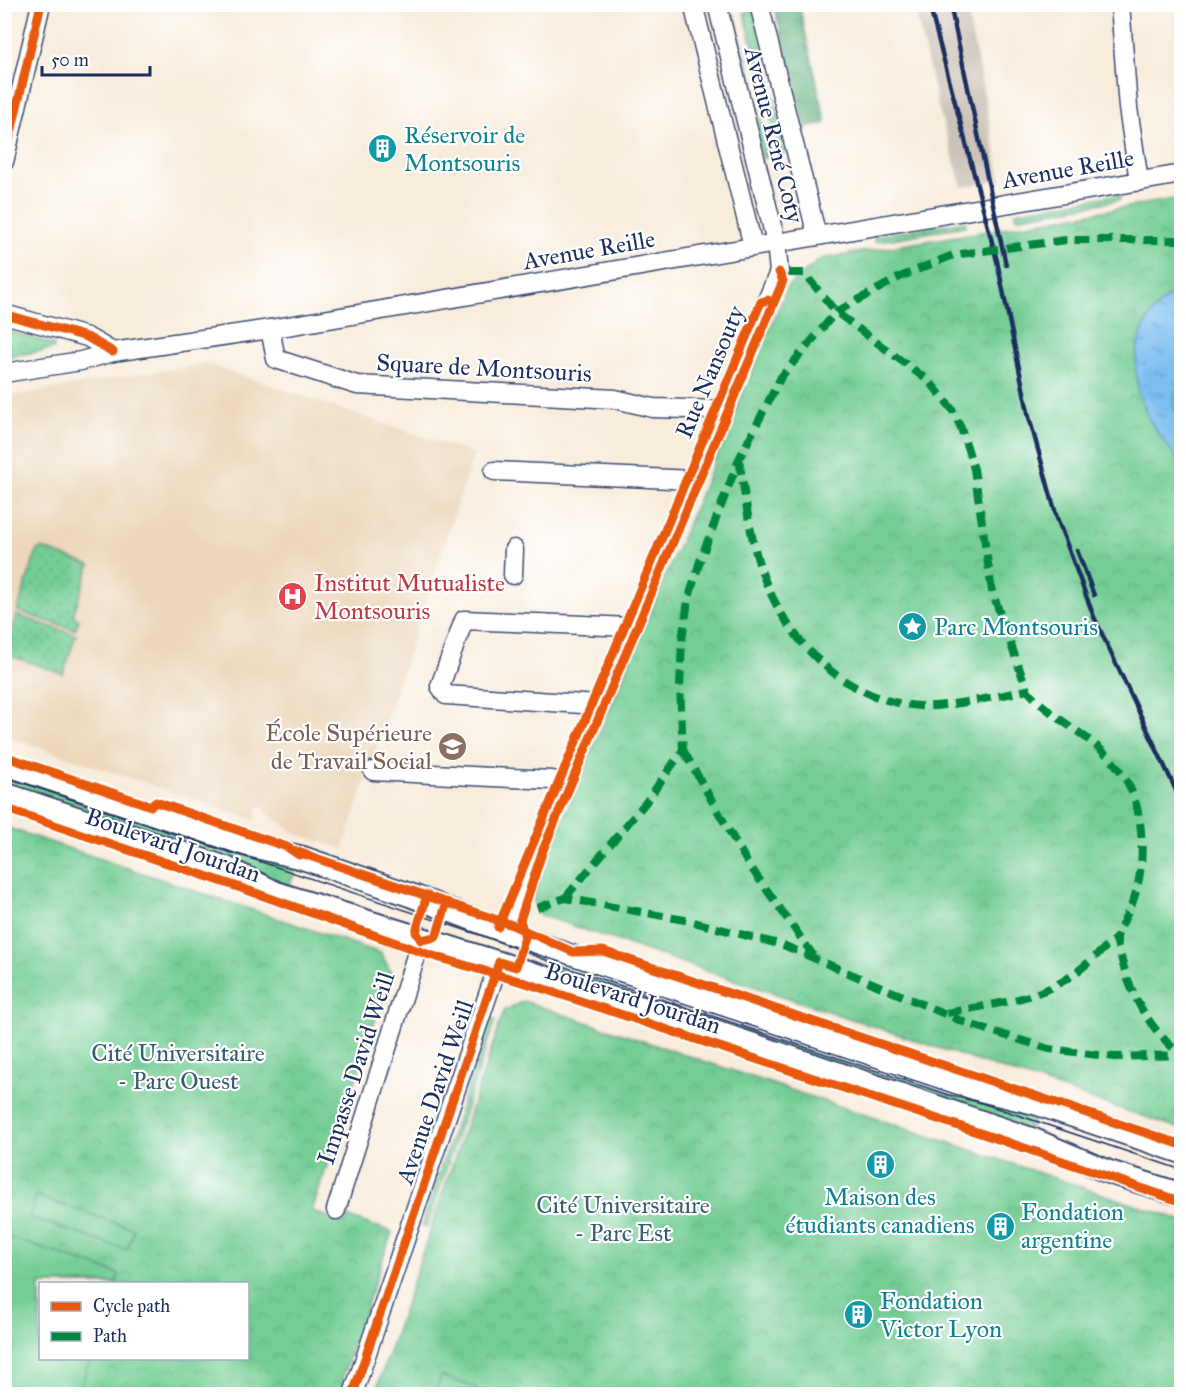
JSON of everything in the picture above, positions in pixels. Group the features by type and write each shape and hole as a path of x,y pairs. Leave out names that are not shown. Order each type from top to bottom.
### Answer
{"main road":[{"name":"Boulevard Jourdan","path":"4,764 236,843 303,858 567,955 951,1083 1028,1101 1182,1152"},
{"name":"Boulevard Jourdan","path":"4,794 226,868 276,893 421,940 499,962 1034,1140 1109,1172 1182,1195"}],"street":[{"path":"4,162 10,112 41,4"},
{"path":"693,4 753,246"},
{"name":"Avenue René Coty","path":"717,4 776,242"},
{"name":"Avenue René Coty","path":"759,4 817,236"},
{"path":"1120,4 1128,108 1139,182"},
{"name":"Avenue Reille","path":"4,373 81,361 113,352 270,329 1182,174"},
{"name":"Rue Nansouty","path":"509,932 564,783 693,480 778,272 776,242"},
{"path":"4,314 87,338 113,352"},
{"name":"Square de Montsouris","path":"270,329 276,359 357,385 615,399 653,408 722,410"},
{"path":"494,471 693,480"},
{"path":"513,574 514,549"},
{"path":"598,705 446,695 440,687 464,620 630,627"},
{"path":"374,771 552,780 564,783"},
{"name":"Impasse David Weill","path":"336,1210 421,940"},
{"name":"Avenue David Weill","path":"353,1395 499,962"}],"shaded area":[{"path":"914,5 966,5 1001,180 962,187 937,103"},
{"name":"Institut Mutualiste Montsouris","path":"205,363 474,454 343,849 297,834 264,811 265,807 259,806 255,820 5,736 5,397"}],"green space":[{"path":"774,5 799,5 826,123 805,128"},
{"path":"753,10 771,84 764,85 744,13"},
{"path":"734,14 754,87 746,90 727,16"},
{"path":"773,94 787,152 781,154 765,98"},
{"path":"755,99 771,155 763,159 748,101"},
{"path":"1119,194 1120,200 1016,218 1015,212"},
{"name":"Parc Montsouris","path":"1181,198 1181,1129 540,915 533,900 551,848 788,286 821,259"},
{"path":"965,221 966,226 875,242 874,236"},
{"path":"5,330 53,344 54,349 5,357"},
{"path":"41,548 90,565 73,615 79,620 75,630 17,611 37,550"},
{"path":"16,615 76,635 63,674 5,654"},
{"path":"5,771 298,863 288,890 5,788"},
{"name":"Cité Universitaire - Parc Ouest","path":"5,827 381,953 391,972 312,1211 345,1223 348,1217 392,1232 342,1378 346,1380 340,1394 5,1394"},
{"path":"550,956 1029,1105 1026,1114 1034,1117 1030,1130 546,968"},
{"name":"Cité Universitaire - Parc Est","path":"523,1001 1181,1220 1181,1394 375,1394 504,1011"},
{"path":"490,1018 495,1020 427,1227 422,1225"},
{"path":"36,1196 134,1229 127,1250 29,1217"},
{"path":"5,1236 119,1274 116,1282 39,1282 39,1360 90,1360 78,1394 5,1394"},
{"path":"441,1376 477,1388 474,1394 435,1394"}],"water":[{"path":"1181,289 1181,385 1174,402 1182,434 1181,463 1146,413 1138,389 1136,372 1140,339 1146,324 1166,298"}],"tram line":[{"path":"4,776 1182,1170"}],"railway":[{"path":"929,4 997,261 1029,417 1057,518 1094,617 1182,803"},
{"path":"950,4 1006,265"},
{"path":"1077,550 1094,595"}],"marked path":[{"path":"565,898 646,802 683,750 680,686 682,640 688,601 700,561 739,459 781,377 836,312 900,277 953,255 1066,240 1182,240"},
{"path":"789,273 804,273 836,312 930,382 952,409 961,428 974,469 992,591 1027,690 1111,759 1122,773 1136,803 1142,846 1140,875 1133,901 1121,926 1117,944 1137,1001 1160,1035 1181,1055"},
{"path":"739,459 750,527 760,567 784,618 800,641 819,661 841,678 865,692 891,701 919,706 958,703 1027,690"},
{"path":"683,750 747,862 813,955"},
{"path":"537,908 565,898 690,921 783,945 966,1023 1049,1049 1115,1057 1182,1055"},
{"path":"947,1013 1013,1000 1045,990 1074,974 1116,938"}],"cycle path":[{"path":"4,162 41,4"},
{"path":"525,937 520,920 543,850 783,281 779,272"},
{"path":"498,927 761,302 768,300"},
{"path":"4,314 87,337 113,352"},
{"path":"4,756 151,806 156,802 287,847 299,855"},
{"path":"4,808 430,955 529,984 1182,1202"},
{"path":"292,850 512,925 573,952 603,951 1182,1145"},
{"path":"427,895 416,932 421,940 436,937 447,902"},
{"path":"353,1394 499,962 516,967 525,937"}],"place":[{"name":"Réservoir de Montsouris","path":"383,149"},
{"name":"Institut Mutualiste Montsouris","path":"293,597"},
{"name":"Parc Montsouris","path":"913,627"},
{"name":"École Supérieure de Travail Social","path":"453,747"},
{"name":"Maison des étudiants canadiens","path":"880,1164"},
{"name":"Fondation argentine","path":"1000,1226"},
{"name":"Fondation Victor Lyon","path":"859,1315"}]}
